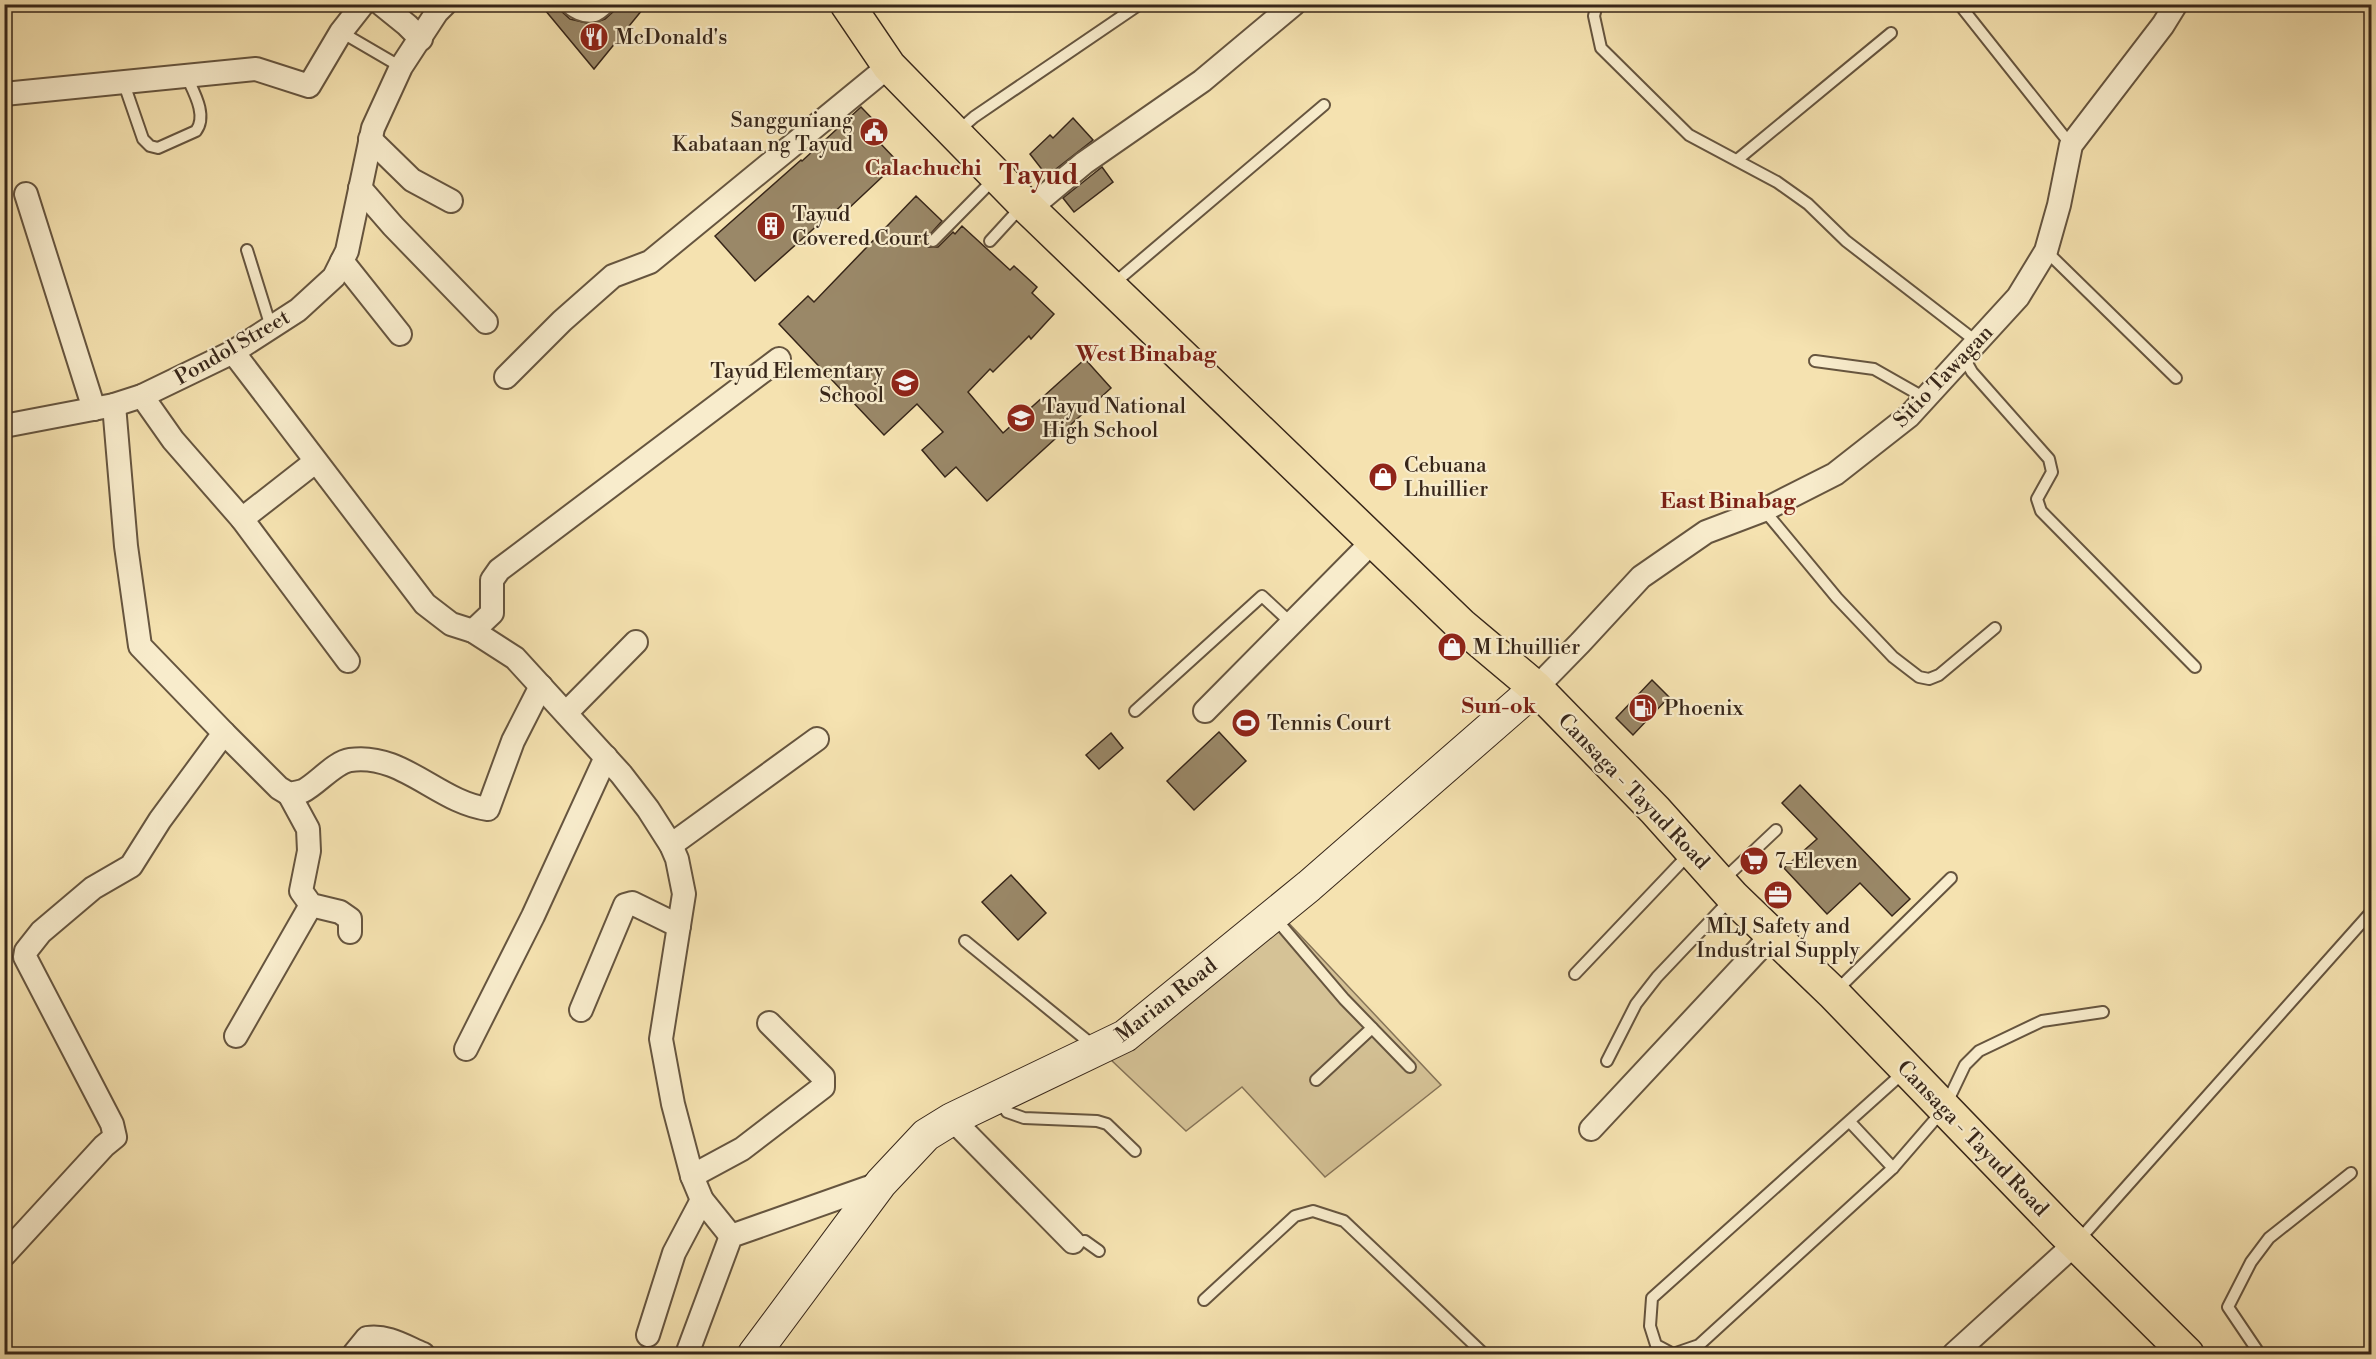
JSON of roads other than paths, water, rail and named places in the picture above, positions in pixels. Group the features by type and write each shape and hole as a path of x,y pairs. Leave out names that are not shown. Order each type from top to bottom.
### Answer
{"highway":[{"name":"Cansaga - Tayud Road","path":"848,4 889,66 1026,207 1461,625 1536,688 1692,850 1727,890 1833,993 1944,1109 2187,1354"}],"street":[{"path":"4,94 256,69 309,86 341,32 363,4"},
{"path":"381,4 421,39"},
{"path":"1026,207 1084,163 1202,81 1294,4"},
{"name":"Sitio Tawagan","path":"1536,688 1641,577 1706,532 1764,510 1835,474 1909,416 2018,297 2046,251 2059,205 2070,145 2163,26 2176,4"},
{"name":"Pondol Street","path":"4,426 104,407 142,396 232,352 298,310 334,277 347,251 373,128 401,67 421,39 434,7"},
{"path":"506,377 562,321 613,276 651,262 889,66"},
{"path":"370,139 412,180 451,201"},
{"path":"360,188 393,226 486,321"},
{"path":"26,194 104,407 140,646 279,788 289,794 308,829 309,851 301,891 311,905 340,912 350,919 350,932"},
{"path":"342,261 400,334"},
{"path":"232,352 425,604 451,624 473,631 515,658 606,757 648,809 671,845 677,859 684,894 661,1039 673,1104 692,1176 702,1200 731,1236"},
{"path":"473,631 492,612 492,580 499,570 779,359"},
{"path":"142,396 172,440 242,519 348,661"},
{"path":"242,519 315,462"},
{"path":"1204,711 1373,541"},
{"path":"566,713 636,642"},
{"path":"289,794 303,791 347,760 364,759 385,763 418,777 446,796 471,807 488,809 513,741 541,686"},
{"name":"Marian Road","path":"754,1354 880,1183 926,1135 952,1119 1125,1036 1273,916 1536,688"},
{"path":"4,962 26,951 41,932 93,888 131,866 160,820 224,733"},
{"path":"671,845 817,739"},
{"path":"466,1049 533,916 606,757"},
{"path":"581,1010 625,905 632,903 679,926"},
{"path":"236,1036 311,905"},
{"path":"1591,1129 1773,934"},
{"path":"4,1256 104,1146 115,1137 112,1124 25,957 26,951"},
{"path":"692,1176 742,1149 823,1087 823,1077 769,1023"},
{"path":"952,1119 1073,1242"},
{"path":"687,1354 731,1236 880,1183"},
{"path":"648,1335 674,1253 702,1200"},
{"path":"1953,1354 2076,1243"},
{"path":"354,1354 367,1338 377,1337 386,1338 423,1354"}],"lane":[{"path":"564,4 580,16 595,16 611,4"},
{"path":"955,134 974,117 1140,4"},
{"path":"1597,4 1594,16 1601,48 1689,135 1777,182 1808,204 1846,241 1970,349 1972,372 2049,459 2052,472 2037,499 2041,511 2195,667"},
{"path":"1959,4 2070,145"},
{"path":"341,32 401,67"},
{"path":"1737,160 1892,33"},
{"path":"123,81 143,139 150,146 158,148 196,131 200,126 198,104 186,75"},
{"path":"1110,288 1324,105"},
{"path":"933,241 997,176"},
{"path":"990,241 1026,207"},
{"path":"247,250 271,327"},
{"path":"2046,251 2176,378"},
{"path":"1815,361 1874,369 1925,398"},
{"path":"1764,510 1837,598 1893,657 1919,677 1929,679 1939,675 1995,628"},
{"path":"1135,711 1262,596 1291,623"},
{"path":"1607,1061 1636,1004 1776,830"},
{"path":"1575,974 1692,850"},
{"path":"1833,993 1951,878"},
{"path":"2076,1243 2372,911"},
{"path":"1273,916 1344,999 1410,1066"},
{"path":"964,941 1098,1049"},
{"path":"1907,1069 1851,1122 1652,1298 1650,1326 1656,1345 1673,1354 1699,1345 1893,1168 1944,1109 1965,1065 1979,1051 2042,1021 2103,1012"},
{"path":"1316,1080 1372,1028"},
{"path":"998,1097 1007,1112 1024,1118 1097,1121 1107,1124 1135,1151"},
{"path":"1851,1122 1893,1168"},
{"path":"2252,1354 2257,1350 2228,1307 2238,1285 2251,1262 2269,1238 2351,1173"},
{"path":"1204,1300 1295,1216 1313,1211 1344,1221 1484,1354"},
{"path":"1073,1242 1084,1241 1099,1251"},
{"path":"2366,1354 2372,1350"}],"place":[{"name":"McDonald's","path":"594,37"},
{"name":"Sangguniang Kabataan ng Tayud","path":"874,132"},
{"name":"Tayud Covered Court","path":"771,226"},
{"name":"Tayud Elementary School","path":"905,383"},
{"name":"Tayud National High School","path":"1021,418"},
{"name":"Cebuana Lhuillier","path":"1383,477"},
{"name":"M Lhuillier","path":"1452,647"},
{"name":"Phoenix","path":"1643,708"},
{"name":"Tennis Court","path":"1246,723"},
{"name":"7-Eleven","path":"1754,861"},
{"name":"MLJ Safety and Industrial Supply","path":"1778,895"}],"district":[{"name":"Calachuchi","path":"923,167"},
{"name":"Tayud","path":"1039,175"},
{"name":"West Binabag","path":"1146,353"},
{"name":"East Binabag","path":"1728,500"},
{"name":"Sun-ok","path":"1499,705"}]}
